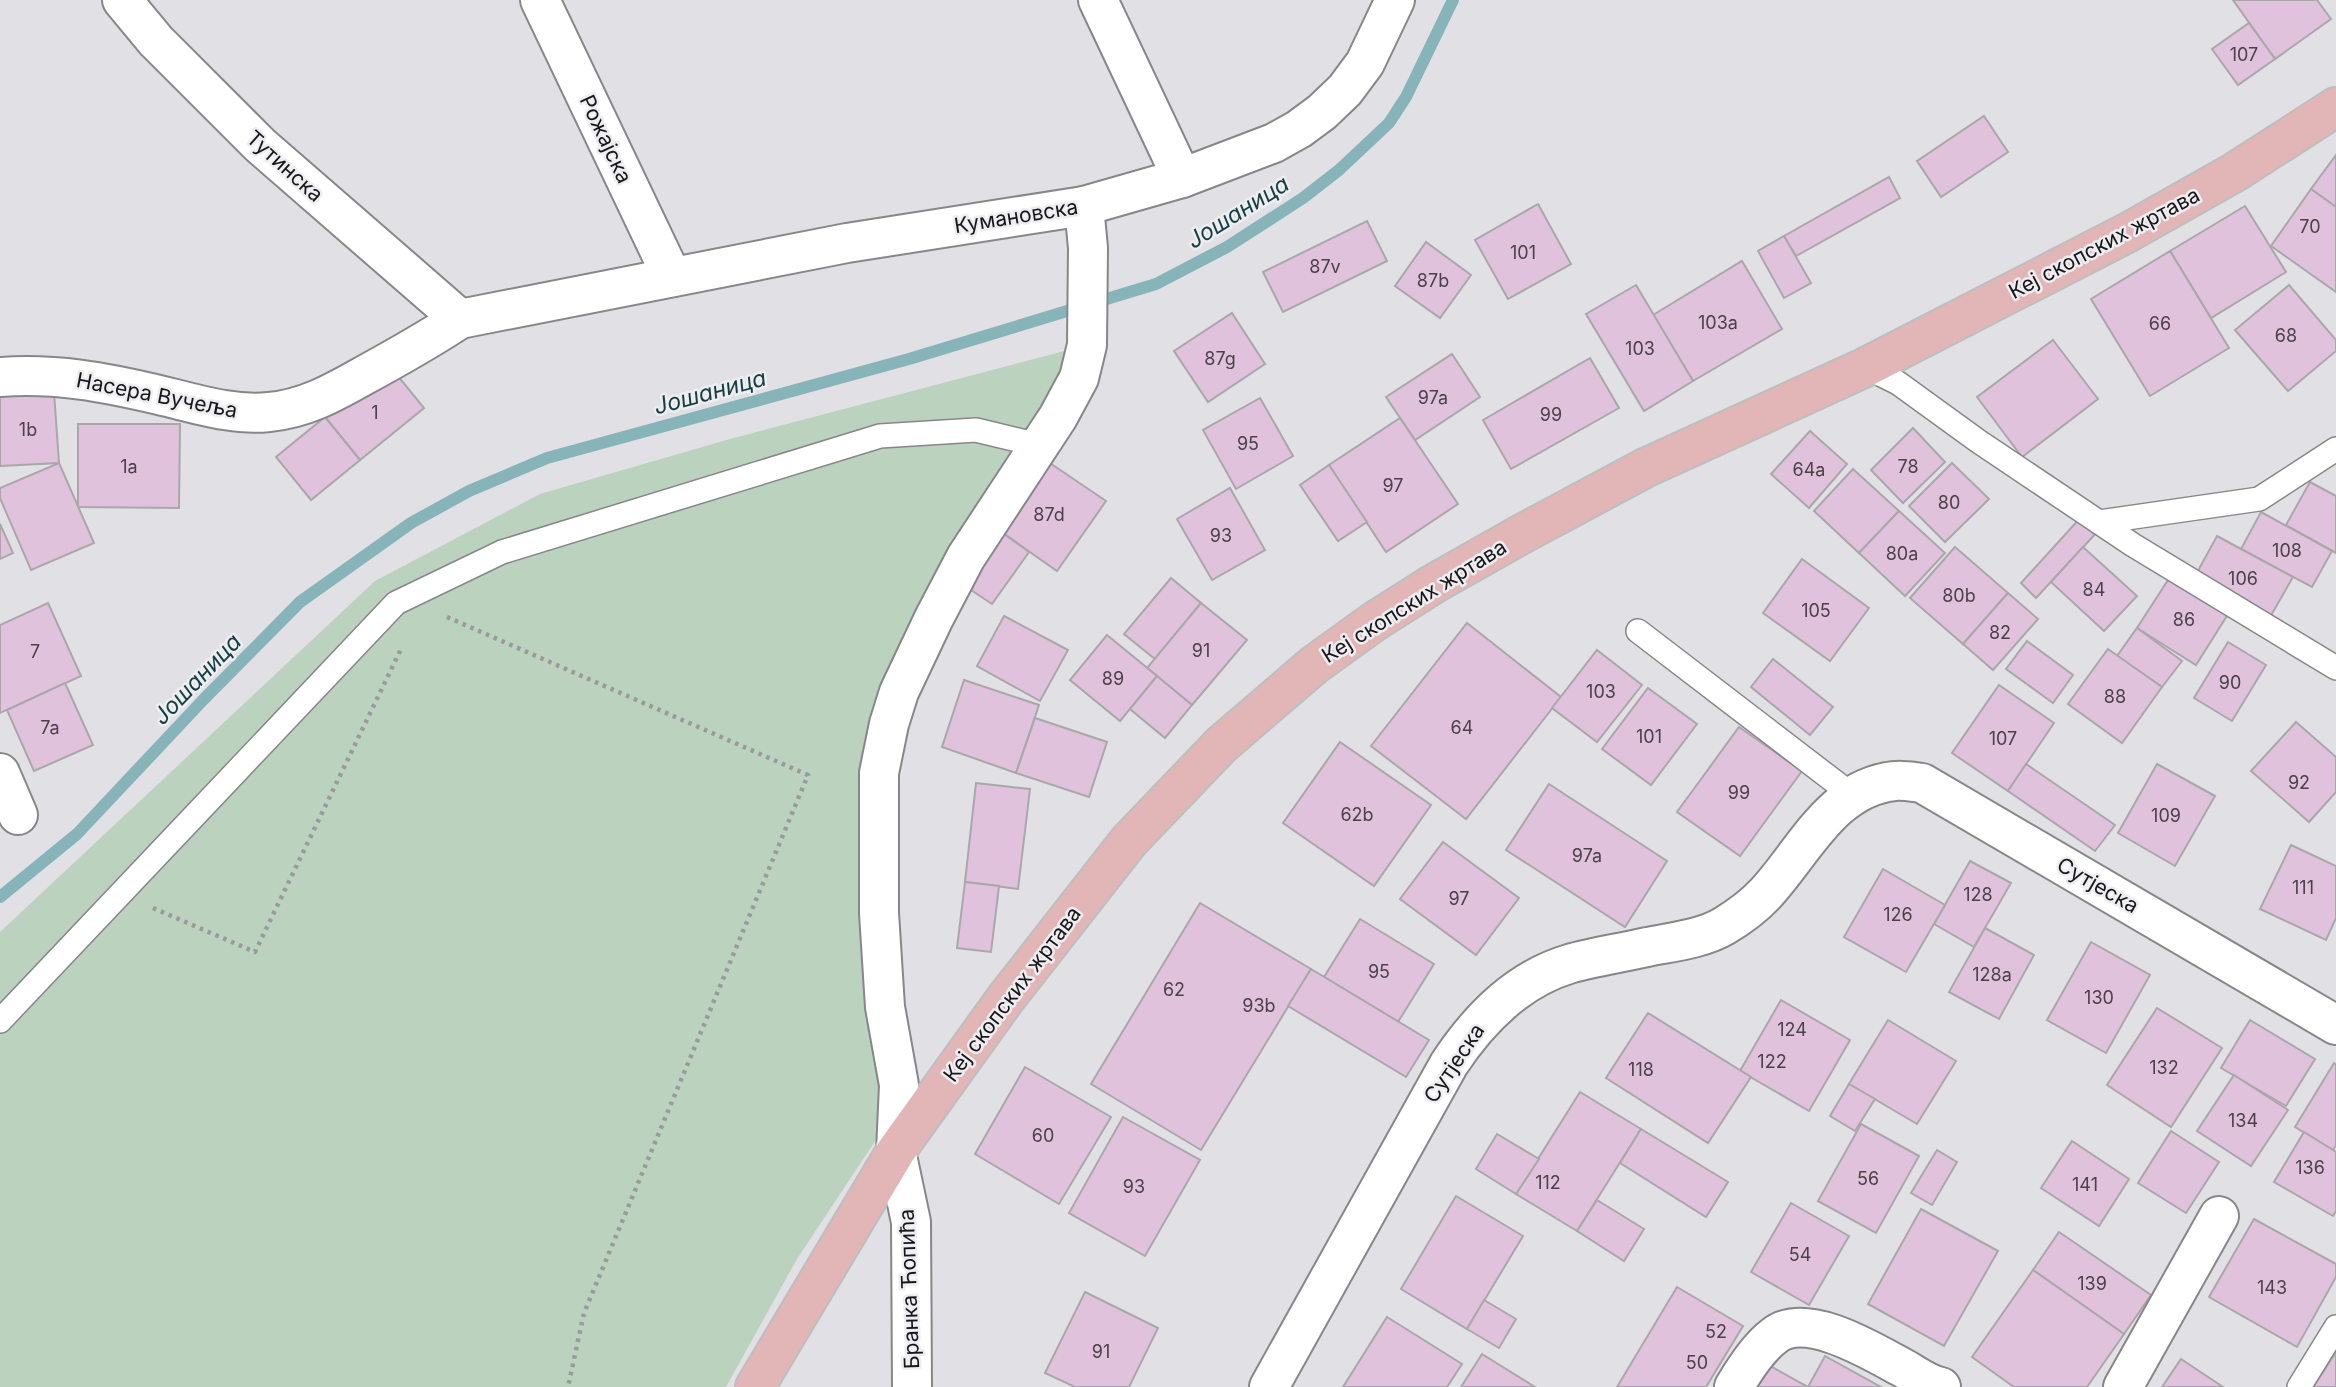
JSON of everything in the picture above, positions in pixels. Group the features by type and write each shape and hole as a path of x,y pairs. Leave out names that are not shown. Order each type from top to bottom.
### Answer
{"main road":[{"name":"Кеј скопских жртава","path":"755,1387 896,1151 1006,998 1129,841 1221,745 1314,665 1385,614 1520,534 1645,468 1866,368 2127,233 2235,172 2336,107"}],"street":[{"name":"Тутинска","path":"122,0 156,41 260,145 460,319"},
{"name":"Рожајска","path":"540,0 672,277"},
{"path":"1098,0 1182,178"},
{"name":"Кумановска","path":"672,277 847,243 1084,206 1182,178 1274,143 1322,112 1345,90 1365,63 1395,0"},
{"name":"Кеј скопских жртава","path":"896,1151 899,1086 885,1007 879,913 879,773 889,724 900,692 934,618 966,557 1058,417 1079,379 1087,345 1088,248 1084,206"},
{"path":"460,319 672,277"},
{"name":"Насера Вучеља","path":"0,377 31,375 77,378 235,412 269,412 304,405 329,396 416,348 460,319"},
{"path":"0,773 18,815"},
{"name":"Сутјеска","path":"1269,1387 1449,1064 1467,1036 1493,1008 1535,978 1567,965 1695,937 1722,927 1765,895 1834,809 1852,795 1878,785 1896,780 1922,783 2336,1024"},
{"name":"Бранка Ћопића","path":"896,1151 911,1222 912,1387"},
{"path":"2123,1387 2219,1216"},
{"path":"1734,1387 1774,1335 1790,1328 1828,1332 1854,1343 1932,1386"}],"lane":[{"path":"1866,368 1898,383 1978,442 2133,545 2336,668"},
{"path":"0,1021 396,603 502,552 880,436 976,430 1038,445"},
{"path":"2099,522 2259,499 2336,449"},
{"path":"1637,631 1852,795"},
{"path":"2299,1387 2336,1327"}],"path":[{"path":"446,617 808,775 584,1313 568,1387"},
{"path":"120,894 255,951 404,643"}],"green space":[{"path":"1087,345 899,692 893,1114 797,1259 726,1387 0,1387 0,932 375,581 540,494 730,439"}],"building":[{"path":"2233,0 2317,0 2331,19 2275,59"},
{"path":"2249,23 2275,59 2238,85 2212,49"},
{"path":"1984,116 2008,152 1941,197 1917,161"},
{"path":"2336,155 2336,207 2311,189"},
{"path":"1889,177 1900,198 1796,256 1784,236"},
{"path":"2311,189 2336,207 2336,292 2271,246"},
{"path":"1538,204 1571,264 1508,299 1475,240"},
{"path":"2245,206 2286,272 2211,318 2170,251"},
{"path":"1367,221 1387,261 1283,312 1263,272"},
{"path":"1784,236 1811,283 1784,298 1758,251"},
{"path":"1426,242 1471,275 1440,318 1395,286"},
{"path":"2170,251 2229,348 2150,396 2091,299"},
{"path":"1742,261 1782,329 1693,381 1653,315"},
{"path":"1636,285 1693,381 1644,411 1586,314"},
{"path":"2289,285 2336,340 2336,351 2288,391 2235,330"},
{"path":"1232,313 1265,364 1208,402 1174,351"},
{"path":"2053,340 2098,399 2022,457 1977,397"},
{"path":"1452,354 1480,397 1415,440 1386,397"},
{"path":"1590,358 1619,408 1511,469 1483,420"},
{"path":"389,365 424,408 360,460 325,417"},
{"path":"54,392 59,463 0,466 0,395"},
{"path":"1260,398 1293,456 1236,489 1203,430"},
{"path":"325,417 360,460 311,500 276,457"},
{"path":"1400,418 1458,504 1386,552 1329,465"},
{"path":"78,424 180,424 179,508 78,507"},
{"path":"1913,428 1945,462 1903,503 1871,470"},
{"path":"1810,431 1847,464 1809,508 1771,474"},
{"path":"1041,457 1106,501 1057,571 993,526"},
{"path":"59,463 94,543 31,570 0,498 0,488"},
{"path":"1952,463 1989,499 1945,542 1909,506"},
{"path":"1329,465 1367,522 1338,541 1300,485"},
{"path":"1853,469 1899,511 1859,553 1814,511"},
{"path":"2310,482 2336,496 2336,553 2286,525"},
{"path":"1230,488 1265,550 1212,580 1177,519"},
{"path":"1899,511 1945,553 1905,596 1859,553"},
{"path":"2261,512 2332,551 2312,587 2241,549"},
{"path":"2082,516 2098,531 2036,598 2021,583"},
{"path":"0,524 13,553 0,559"},
{"path":"993,526 1029,552 992,604 956,580"},
{"path":"2217,536 2293,577 2269,619 2194,578"},
{"path":"1955,547 2008,593 1963,644 1910,598"},
{"path":"2083,547 2137,596 2104,631 2051,582"},
{"path":"1802,559 1869,608 1830,661 1763,613"},
{"path":"2172,574 2230,611 2196,665 2137,628"},
{"path":"1171,578 1201,603 1155,659 1124,634"},
{"path":"2008,593 2038,619 1993,670 1963,644"},
{"path":"48,603 81,676 0,713 0,625"},
{"path":"1201,603 1247,640 1192,705 1147,668"},
{"path":"1004,616 1068,650 1040,701 977,666"},
{"path":"1467,623 1561,697 1466,819 1371,746"},
{"path":"2137,628 2182,661 2162,687 2117,656"},
{"path":"1107,635 1157,676 1120,721 1070,680"},
{"path":"2027,641 2073,675 2053,703 2006,669"},
{"path":"2228,642 2266,665 2232,721 2194,698"},
{"path":"2108,649 2162,687 2122,743 2068,704"},
{"path":"1597,650 1642,685 1597,742 1552,708"},
{"path":"1773,659 1833,707 1810,735 1751,687"},
{"path":"1157,676 1192,705 1165,738 1130,709"},
{"path":"964,680 1039,705 1016,773 942,747"},
{"path":"65,683 93,745 34,771 7,710"},
{"path":"1999,685 2054,723 2008,791 1952,753"},
{"path":"1648,688 1697,724 1651,785 1602,749"},
{"path":"1035,718 1107,742 1089,797 1016,773"},
{"path":"2296,722 2336,757 2336,792 2309,822 2251,771"},
{"path":"1739,727 1802,771 1740,856 1677,812"},
{"path":"1340,742 1431,805 1374,886 1283,823"},
{"path":"2026,764 2115,825 2095,851 2008,791"},
{"path":"2157,764 2215,796 2175,866 2118,833"},
{"path":"976,783 1030,789 1018,889 965,882"},
{"path":"1549,784 1667,861 1625,927 1506,850"},
{"path":"1443,842 1519,898 1476,955 1400,899"},
{"path":"2291,845 2336,866 2336,918 2326,940 2260,909"},
{"path":"1970,861 2011,883 1974,947 1934,924"},
{"path":"1883,869 1945,905 1906,972 1844,937"},
{"path":"965,882 999,886 991,952 957,948"},
{"path":"1200,903 1311,969 1201,1150 1091,1084"},
{"path":"1360,919 1434,964 1398,1022 1324,977"},
{"path":"1985,928 2034,955 1999,1019 1949,992"},
{"path":"2091,942 2150,975 2106,1053 2047,1020"},
{"path":"1311,969 1429,1040 1406,1077 1288,1006"},
{"path":"1781,1000 1850,1040 1809,1111 1740,1071"},
{"path":"2157,1008 2222,1048 2171,1127 2107,1085"},
{"path":"1648,1013 1751,1077 1708,1143 1606,1078"},
{"path":"1888,1020 1956,1061 1917,1124 1849,1084"},
{"path":"2250,1020 2315,1059 2286,1106 2221,1068"},
{"path":"2334,1063 2336,1145 2333,1150 2295,1127"},
{"path":"1025,1067 1111,1117 1059,1204 975,1154"},
{"path":"2234,1075 2288,1110 2251,1166 2197,1131"},
{"path":"1849,1084 1875,1099 1855,1131 1830,1116"},
{"path":"1580,1092 1641,1129 1577,1231 1516,1194"},
{"path":"1123,1117 1200,1160 1145,1256 1069,1213"},
{"path":"1861,1124 1919,1156 1876,1233 1818,1201"},
{"path":"1641,1129 1728,1182 1706,1217 1620,1163"},
{"path":"2171,1131 2219,1162 2186,1213 2138,1183"},
{"path":"2304,1132 2336,1152 2336,1211 2333,1216 2274,1182"},
{"path":"1497,1134 1539,1159 1516,1194 1476,1169"},
{"path":"2072,1141 2129,1179 2099,1226 2041,1188"},
{"path":"1937,1150 1957,1162 1932,1205 1911,1193"},
{"path":"1456,1196 1523,1236 1467,1329 1401,1289"},
{"path":"1597,1200 1644,1229 1624,1261 1577,1231"},
{"path":"1791,1203 1849,1236 1809,1305 1751,1272"},
{"path":"1921,1209 1998,1251 1944,1346 1868,1304"},
{"path":"2254,1219 2336,1264 2336,1277 2297,1347 2209,1297"},
{"path":"2059,1232 2151,1295 2124,1334 2033,1270"},
{"path":"2033,1270 2124,1334 2087,1387 2014,1387 1972,1357"},
{"path":"1677,1287 1743,1326 1706,1387 1617,1387"},
{"path":"1085,1292 1158,1328 1129,1387 1075,1387 1045,1373"},
{"path":"1484,1300 1516,1319 1499,1348 1467,1329"},
{"path":"1387,1317 1462,1364 1447,1387 1343,1387"},
{"path":"2336,1352 2336,1387 2315,1387 2314,1386"},
{"path":"1482,1354 1535,1387 1461,1387"},
{"path":"1825,1356 1881,1387 1808,1387"},
{"path":"2181,1359 2223,1387 2162,1387"},
{"path":"1763,1362 1808,1387 1748,1387"}],"waterway":[{"name":"Јошаница","path":"0,897 77,834 300,602 411,523 469,491 547,458 909,359 1156,284 1227,247 1303,198 1339,170 1389,123 1406,97 1453,0"}]}
